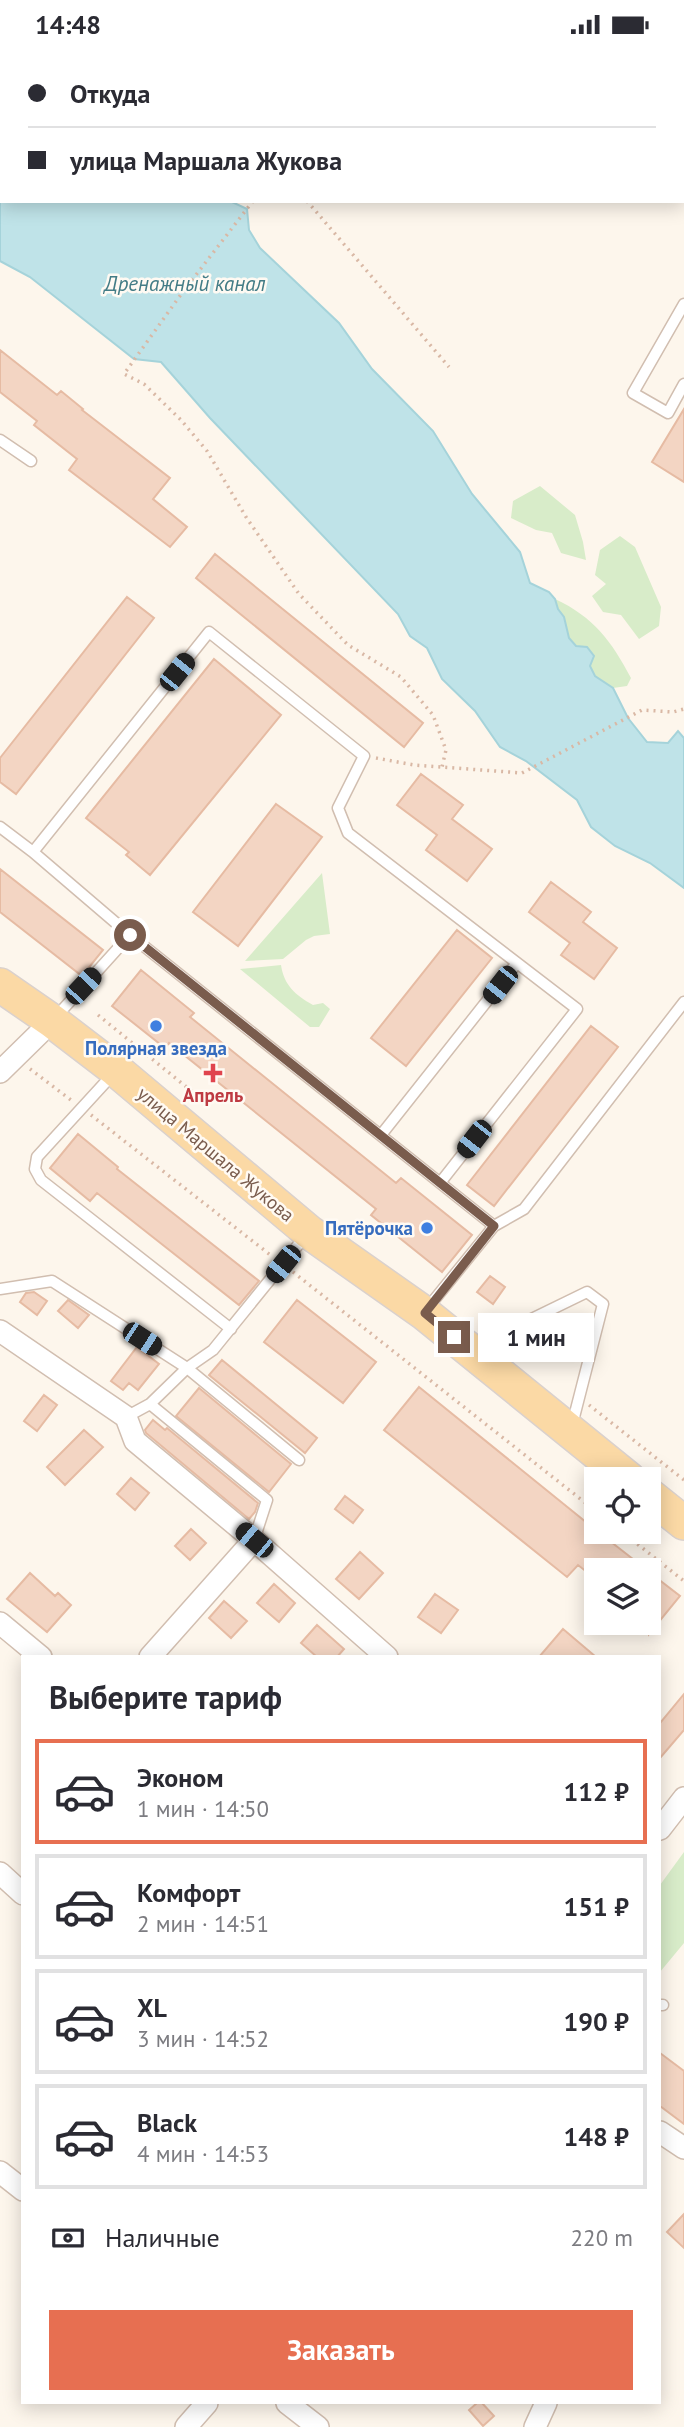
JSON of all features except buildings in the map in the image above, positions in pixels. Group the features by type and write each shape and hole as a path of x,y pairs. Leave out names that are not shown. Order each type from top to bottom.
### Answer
{"main road":[{"name":"улица Маршала Жукова","path":"0,985 116,1070 309,1232 425,1313 614,1467"},
{"path":"661,1505 684,1523"}],"street":[{"path":"8,1065 52,1021"},
{"path":"0,1331 126,1417 135,1441 254,1540 385,1655"},
{"path":"152,1655 254,1540"},
{"path":"0,1623 39,1655"},
{"path":"661,1828 684,1798"},
{"path":"0,1873 21,1892"},
{"path":"661,2133 684,2148"},
{"path":"0,2172 21,2188"},
{"path":"186,2427 206,2404"},
{"path":"288,2404 318,2427"},
{"path":"535,2427 546,2404"}],"lane":[{"path":"684,304 680,321 633,393 668,413 684,384"},
{"path":"0,440 31,461"},
{"path":"33,852 209,632 364,756 338,808 348,833 577,1009 440,1183"},
{"path":"0,827 130,935 494,1226"},
{"path":"52,1021 130,935"},
{"path":"381,1135 517,963"},
{"path":"425,1313 494,1226 524,1209 684,1002"},
{"path":"116,1070 37,1157 34,1169 41,1181 231,1329"},
{"path":"126,1417 150,1404 187,1368 213,1350 309,1232"},
{"path":"0,1289 52,1281 187,1368 299,1460"},
{"path":"470,1349 587,1291 603,1304 571,1431"},
{"path":"150,1404 267,1500 254,1540"}],"path":[{"path":"252,203 124,374 144,384 181,420 207,451 246,517 299,594 348,645 401,677 433,715 446,750 442,767"},
{"path":"309,203 449,367"},
{"path":"364,756 414,765 523,773 642,709 673,712 684,709"},
{"path":"98,1015 200,1098"},
{"path":"8,1065 83,1108 584,1502"},
{"path":"580,1398 684,1479"},
{"path":"637,1544 684,1581"}],"green space":[{"path":"540,486 575,515 586,560 561,553 552,533 536,530 511,518 513,501"},
{"path":"620,536 635,547 661,607 659,626 639,639 621,615 603,612 592,596 606,584 595,575 600,550"},
{"path":"555,599 581,614 609,642 631,678 627,686 613,688 595,676 569,638 564,617"},
{"path":"322,873 330,934 306,940 283,959 245,961"},
{"path":"281,965 288,984 296,993 313,1005 323,1003 330,1009 319,1027 310,1027 240,969"},
{"path":"684,1852 684,1943 661,1971 661,1884"}],"water":[{"name":"Дренажный канал","path":"0,203 234,203 247,209 249,230 260,248 339,323 372,369 433,431 472,494 520,552 530,583 549,592 555,599 564,617 569,638 576,646 587,647 594,656 590,666 595,676 613,688 628,718 647,742 668,743 678,731 684,738 684,888 650,863 615,846 591,827 577,800 526,761 500,747 475,711 442,679 427,648 410,636 398,614 210,418 161,362 134,359 30,277 0,261"}],"place":[{"name":"Полярная звезда","path":"156,1026"},
{"name":"Апрель","path":"213,1073"},
{"name":"Пятёрочка","path":"427,1228"}],"route":[{"path":"130,935 494,1226 425,1313 454,1337"}]}
